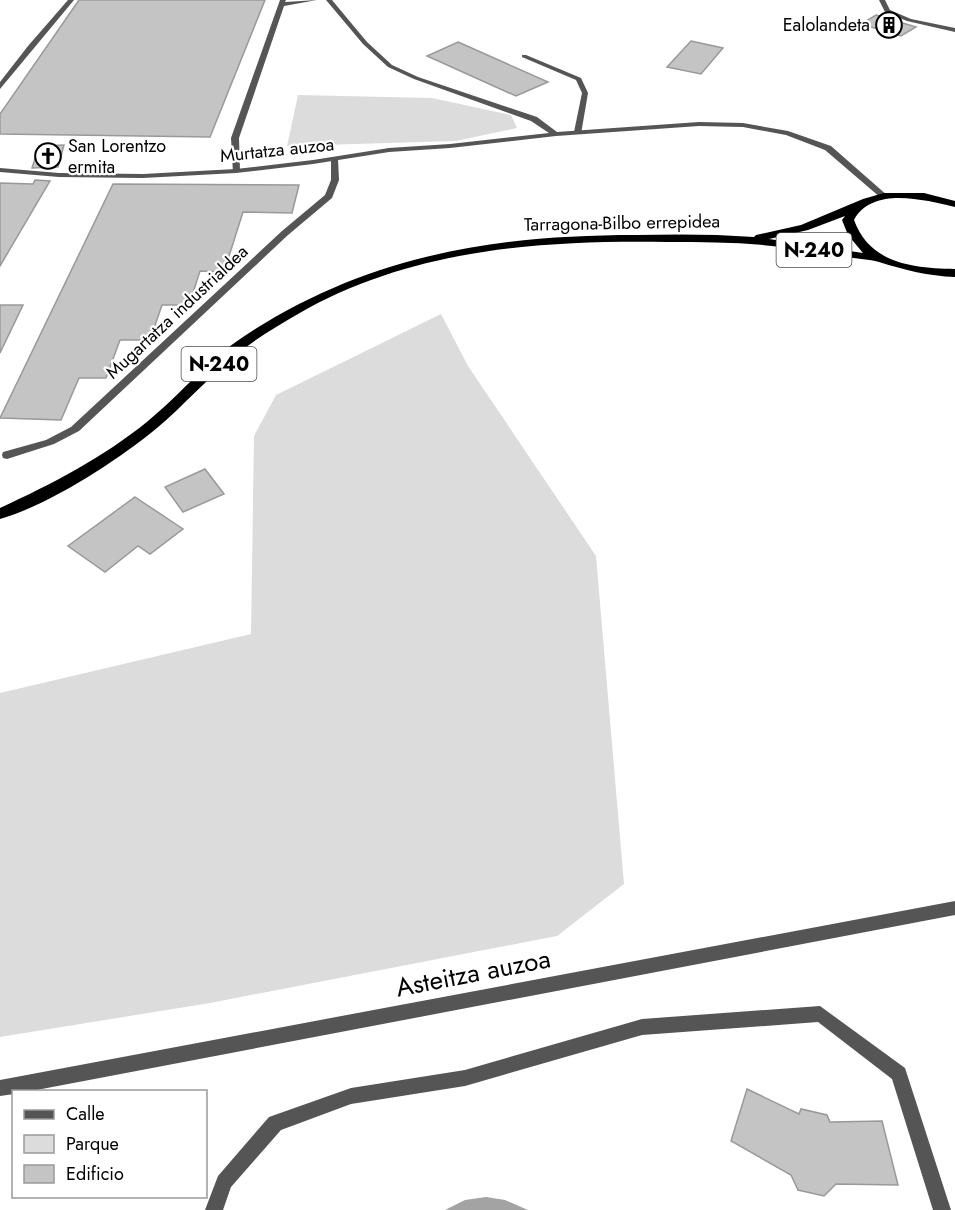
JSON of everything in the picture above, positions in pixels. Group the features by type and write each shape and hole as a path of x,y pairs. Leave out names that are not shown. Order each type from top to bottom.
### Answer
{"highway":[{"name":"Tarragona-Bilbo errepidea","path":"747,240 804,228 884,196 913,195 951,201"},
{"name":"Tarragona-Bilbo errepidea","path":"855,208 848,220 851,233 862,247 881,259 904,268 929,273 955,273"},
{"name":"Tarragona-Bilbo errepidea","path":"0,514 43,495 92,468 152,424 244,342 291,311 349,282 417,260 457,251 528,241 615,238 747,240 881,259"}],"street":[{"path":"0,87 30,47 71,0"},
{"path":"236,171 235,138 282,2 314,0"},
{"path":"329,0 365,43 390,66 416,78 534,119 556,134"},
{"path":"882,0 887,11 909,21 955,30"},
{"path":"524,56 579,79 585,93 578,132"},
{"name":"Murtatza auzoa","path":"0,170 59,175 143,176 236,171 388,150 450,146 578,132 699,124 743,125 788,133 828,148 884,196"},
{"name":"Mugartatza industrialdea","path":"7,455 50,442 75,429 329,196 335,180 333,159"},
{"name":"Asteitza auzoa","path":"0,1088 955,908"},
{"path":"214,1210 224,1182 275,1124 351,1096 465,1078 642,1027 820,1014 899,1074 942,1210"}],"green space":[{"path":"298,95 432,98 511,115 517,128 456,141 287,146"},
{"path":"441,314 468,366 596,556 624,884 557,936 210,1003 0,1037 0,693 251,634 254,436 276,395"}],"shaded area":[{"path":"486,1197 505,1200 528,1210 445,1210 465,1200"}],"building":[{"path":"79,0 265,0 210,137 0,134 0,114"},
{"name":"Ealolandeta","path":"876,15 916,27 901,36 861,24"},
{"path":"691,41 723,48 701,74 667,67"},
{"path":"458,42 548,82 516,96 427,56"},
{"name":"San Lorentzo ermita","path":"64,145 58,167 32,168 39,146"},
{"path":"35,180 50,181 0,266 0,183 33,184"},
{"path":"113,184 299,185 292,213 243,212 224,272 200,271 189,305 162,305 150,340 120,340 106,378 79,378 61,420 0,418"},
{"path":"0,305 23,305 0,353"},
{"path":"205,469 224,494 183,512 165,487"},
{"path":"135,497 183,529 150,554 138,546 105,572 68,546"},
{"path":"747,1089 799,1114 801,1109 827,1115 830,1122 882,1121 898,1185 836,1184 824,1196 798,1190 791,1175 731,1141"}],"place":[{"name":"Ealolandeta","path":"889,25"},
{"name":"San Lorentzo ermita","path":"48,156"}]}
